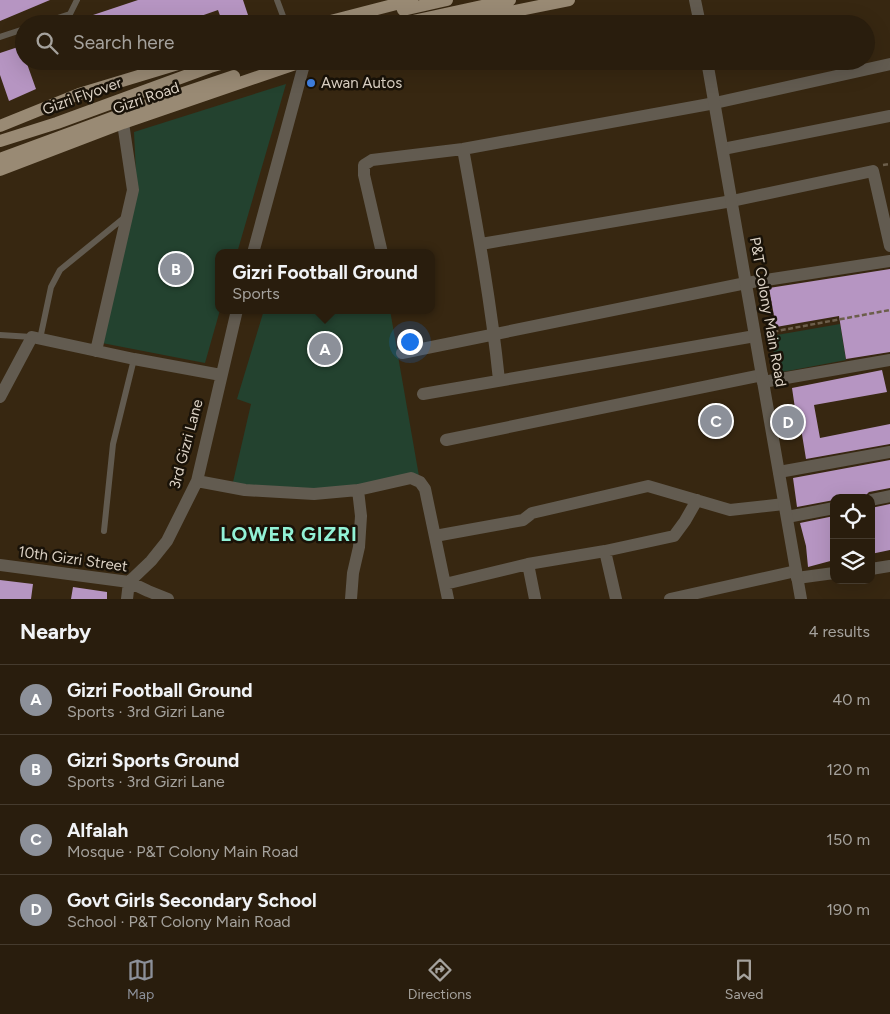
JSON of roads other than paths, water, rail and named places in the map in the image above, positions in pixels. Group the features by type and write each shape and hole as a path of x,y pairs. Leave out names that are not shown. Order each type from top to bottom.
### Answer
{"main road":[{"path":"354,15 412,0"},
{"path":"384,15 447,0"},
{"path":"441,15 510,0"},
{"path":"495,15 569,0"},
{"name":"Gizri Road","path":"0,126 79,94 158,70"},
{"name":"Gizri Flyover","path":"0,141 57,123 202,70"},
{"name":"Gizri Flyover","path":"0,159 136,109 251,70"},
{"name":"Gizri Road","path":"0,170 123,123 279,70"}],"street":[{"path":"695,0 698,15"},
{"path":"875,67 890,64"},
{"path":"253,249 303,70"},
{"name":"P&T Colony Main Road","path":"709,70 801,599"},
{"path":"381,249 364,175 364,165 372,160 462,149 715,103 863,70"},
{"path":"723,149 890,116"},
{"path":"96,351 133,190 123,123"},
{"path":"462,149 481,244 500,380"},
{"path":"481,244 732,201 873,171 890,246"},
{"path":"402,353 746,283 890,261"},
{"name":"3rd Gizri Lane","path":"129,582 151,561 167,541 197,481 236,314"},
{"path":"423,394 755,336"},
{"path":"0,398 36,338 221,375"},
{"path":"446,440 763,379 890,360"},
{"path":"779,472 890,452"},
{"path":"197,481 245,490 304,493 358,490 411,478 420,482 425,490 448,599"},
{"path":"434,536 523,520 532,513 648,486 730,510 784,504"},
{"path":"351,599 353,573 359,546 361,516 358,490"},
{"path":"875,499 890,496"},
{"path":"445,584 528,564 605,552 674,536 697,500"},
{"path":"787,517 830,509"},
{"path":"605,552 616,599"},
{"path":"528,564 535,599"},
{"name":"10th Gizri Street","path":"0,565 129,582 168,599"},
{"path":"875,568 890,566"},
{"path":"670,599 797,575 830,573"},
{"path":"127,599 129,582"}],"lane":[{"path":"67,15 70,14 77,0"},
{"path":"277,0 283,15"},
{"path":"0,37 15,32"},
{"path":"0,335 36,338 51,286 60,270 127,215"},
{"path":"104,531 113,444 134,359"}],"place":[{"name":"Awan Autos","path":"311,83"},
{"name":"Gizri Sports Ground","path":"176,269"},
{"name":"Gizri Football Ground","path":"325,349"},
{"name":"Alfalah","path":"716,421"},
{"name":"Govt Girls Secondary School","path":"788,422"}],"district":[{"name":"LOWER GIZRI","path":"289,534"}]}
